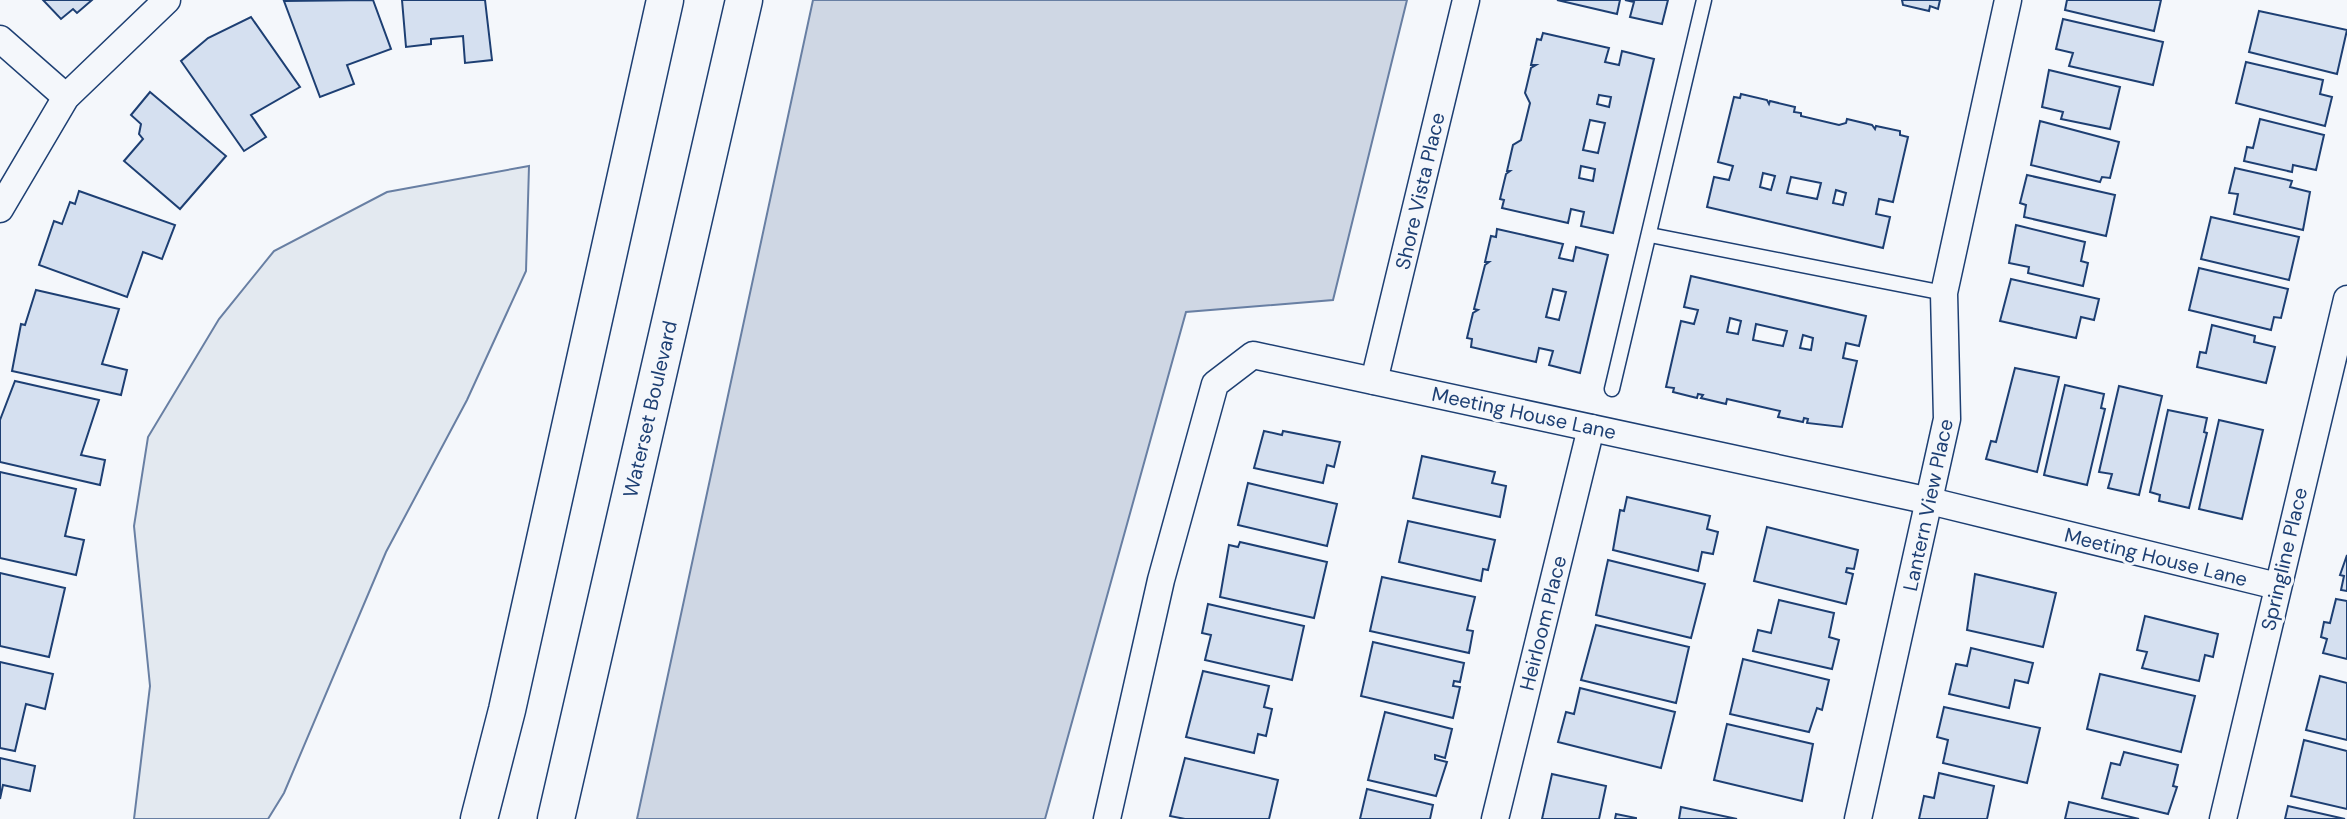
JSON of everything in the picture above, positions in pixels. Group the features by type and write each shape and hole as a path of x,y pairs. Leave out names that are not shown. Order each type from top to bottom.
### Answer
{"street":[{"path":"0,209 66,97 167,0"},
{"path":"479,819 507,710 665,0"},
{"name":"Waterset Boulevard","path":"556,819 744,0"},
{"name":"Shore Vista Place","path":"1374,381 1466,0"},
{"name":"Lantern View Place","path":"1858,819 1947,419 1944,293 2008,0"},
{"path":"0,39 66,97"},
{"name":"Springline Place","path":"2223,819 2277,586 2343,335 2347,299"},
{"name":"Meeting House Lane","path":"1107,819 1161,580 1215,384 1253,355 1930,501 2277,586"},
{"name":"Heirloom Place","path":"1495,819 1591,428"}],"lane":[{"path":"1612,389 1704,0"},
{"path":"1650,235 1944,293"}],"shaded area":[{"path":"813,0 1407,0 1333,300 1186,312 1045,819 637,819"},
{"path":"529,166 526,271 467,400 386,552 284,793 268,819 134,819 150,686 134,526 148,437 219,319 274,251 387,192"}],"building":[{"path":"43,0 92,0 77,13 73,9 61,19"},
{"path":"373,0 391,49 347,65 354,84 320,97 284,1"},
{"path":"402,0 485,0 492,60 465,63 463,36 431,39 431,44 406,47"},
{"path":"1557,0 1620,0 1617,14"},
{"path":"1625,0 1668,0 1662,24 1630,17 1634,2"},
{"path":"1902,0 1940,0 1938,9 1930,6 1929,11 1903,5"},
{"path":"2067,0 2161,0 2154,31 2065,10"},
{"path":"2259,11 2347,30 2337,74 2249,52"},
{"path":"251,17 300,87 251,115 266,137 244,151 181,61 208,38"},
{"path":"2063,19 2163,42 2153,85 2069,66 2073,53 2056,49"},
{"path":"1543,33 1609,48 1605,62 1619,65 1622,51 1654,59 1613,233 1581,226 1584,212 1571,209 1568,223 1502,208 1504,200 1500,199 1506,174 1510,171 1507,171 1513,145 1521,140 1530,103 1525,93 1531,68 1536,65 1531,65 1537,39 1541,40","holes":["1599,95 1611,97 1609,107 1597,104","1590,120 1605,123 1598,153 1583,150","1581,166 1595,169 1593,181 1579,178"]},
{"path":"2246,62 2323,80 2320,94 2332,97 2325,126 2236,103"},
{"path":"2049,70 2120,87 2110,129 2061,119 2063,112 2042,107"},
{"path":"150,92 226,156 180,209 124,161 143,139 139,134 141,124 131,115"},
{"path":"1741,94 1767,100 1769,104 1770,101 1795,107 1794,112 1801,113 1801,116 1839,125 1846,123 1847,119 1872,125 1875,129 1876,126 1900,131 1900,135 1908,137 1893,202 1879,199 1876,214 1890,217 1883,248 1707,207 1714,177 1729,180 1733,166 1718,162 1734,97 1740,98","holes":["1763,173 1775,176 1771,190 1760,187","1791,177 1821,183 1817,199 1787,193","1836,190 1846,193 1843,205 1833,203"]},
{"path":"2260,119 2324,135 2316,170 2293,165 2292,172 2244,161 2247,147 2253,148"},
{"path":"2040,121 2119,142 2110,178 2102,177 2100,182 2031,165"},
{"path":"2235,168 2292,181 2290,187 2310,192 2303,230 2234,214 2238,194 2229,193"},
{"path":"2027,175 2115,195 2106,236 2024,217 2026,205 2020,203"},
{"path":"79,191 175,225 162,259 143,252 127,297 39,265 54,221 62,224 70,202 75,204"},
{"path":"2211,217 2299,237 2289,280 2201,259"},
{"path":"2016,225 2085,242 2081,261 2088,263 2083,286 2028,273 2029,267 2009,263"},
{"path":"1497,229 1563,244 1559,258 1573,261 1576,247 1608,255 1580,373 1549,365 1553,351 1539,348 1536,362 1471,347 1472,339 1467,338 1473,313 1478,310 1474,309 1485,265 1489,262 1485,262 1491,236 1496,237","holes":["1553,289 1566,292 1559,320 1546,317"]},
{"path":"2199,268 2288,289 2281,318 2274,317 2271,330 2189,310"},
{"path":"1691,276 1866,316 1859,346 1846,343 1843,358 1857,361 1842,427 1807,423 1808,419 1804,418 1803,422 1778,417 1780,411 1727,399 1726,404 1701,398 1703,395 1698,394 1697,398 1666,387 1681,321 1694,324 1698,310 1684,307","holes":["1730,318 1741,321 1738,334 1727,332","1756,324 1787,331 1783,346 1753,340","1803,335 1813,338 1811,350 1800,348"]},
{"path":"2011,279 2099,299 2094,320 2081,317 2076,338 2000,321"},
{"path":"36,290 119,309 102,364 127,370 121,395 12,371 21,324 25,325"},
{"path":"2212,325 2255,336 2254,342 2275,347 2266,383 2197,367 2200,352 2206,353"},
{"path":"2015,368 2059,377 2037,472 1986,459 1991,441 1996,442"},
{"path":"15,381 99,400 81,455 105,460 100,485 0,462 0,420"},
{"path":"2065,385 2104,394 2101,408 2105,409 2087,485 2044,475"},
{"path":"2119,386 2162,396 2139,495 2108,488 2112,474 2099,472"},
{"path":"2168,410 2207,418 2204,432 2207,433 2189,508 2159,501 2160,495 2150,492"},
{"path":"2219,420 2263,430 2242,519 2199,509"},
{"path":"1264,431 1282,435 1283,431 1340,442 1334,467 1327,465 1323,483 1254,468"},
{"path":"1422,456 1495,472 1492,483 1506,486 1500,517 1413,498"},
{"path":"0,472 76,489 65,536 84,540 76,575 0,558"},
{"path":"1248,483 1337,504 1327,546 1238,525"},
{"path":"1627,497 1710,516 1707,529 1718,532 1713,554 1702,552 1698,571 1613,550 1620,510 1624,511"},
{"path":"1408,521 1495,540 1488,570 1483,569 1481,581 1399,562"},
{"path":"1767,527 1858,550 1854,569 1847,568 1846,572 1853,574 1846,604 1754,581"},
{"path":"1240,542 1327,562 1314,618 1220,597 1229,545 1238,547"},
{"path":"2347,555 2347,591 2341,590 2344,576 2340,575"},
{"path":"1608,560 1705,584 1691,638 1596,615"},
{"path":"0,573 65,588 49,657 0,646"},
{"path":"1975,574 2056,593 2043,647 1967,630"},
{"path":"1382,577 1475,597 1467,630 1473,631 1469,653 1370,631"},
{"path":"2336,599 2347,601 2347,659 2323,653 2327,639 2321,637 2324,622 2330,623"},
{"path":"1779,600 1834,613 1829,637 1839,640 1832,669 1753,651 1758,630 1771,633"},
{"path":"1208,604 1304,626 1292,680 1205,660 1211,635 1202,633"},
{"path":"2145,616 2218,634 2213,657 2205,655 2199,681 2142,668 2147,652 2137,650"},
{"path":"1596,625 1689,647 1676,703 1581,680"},
{"path":"1373,642 1464,663 1460,682 1454,681 1453,686 1460,687 1453,718 1361,696"},
{"path":"1971,648 2033,663 2028,683 2015,680 2009,708 1949,694 1956,664 1967,666"},
{"path":"1743,659 1829,680 1822,710 1817,708 1809,732 1730,714"},
{"path":"0,662 53,674 45,709 26,704 15,751 0,748"},
{"path":"1203,671 1269,686 1264,707 1272,709 1266,736 1258,734 1254,753 1186,737"},
{"path":"2100,674 2195,696 2181,752 2087,729"},
{"path":"2320,676 2347,683 2347,740 2306,730"},
{"path":"1580,688 1675,712 1661,768 1558,742 1566,712 1574,714"},
{"path":"1944,707 2040,728 2027,783 1943,763 1948,740 1937,737"},
{"path":"1385,712 1452,729 1445,758 1435,755 1435,759 1447,762 1436,796 1368,780"},
{"path":"1727,724 1813,744 1802,801 1714,780"},
{"path":"2304,740 2347,751 2347,809 2291,796"},
{"path":"2124,752 2178,765 2173,786 2177,787 2168,814 2102,798 2111,763 2120,765"},
{"path":"0,758 35,766 30,791 3,785 0,799"},
{"path":"1185,758 1278,780 1269,819 1185,819 1170,816"},
{"path":"1939,773 1994,786 1987,819 1919,819 1924,796 1934,798"},
{"path":"1552,774 1606,786 1599,819 1542,819"},
{"path":"1367,789 1433,805 1430,819 1360,819"},
{"path":"2069,802 2139,819 2065,819"},
{"path":"2288,806 2345,819 2285,819"},
{"path":"1681,807 1737,819 1679,819"},
{"path":"1616,814 1636,818 1636,819 1615,819"}]}
